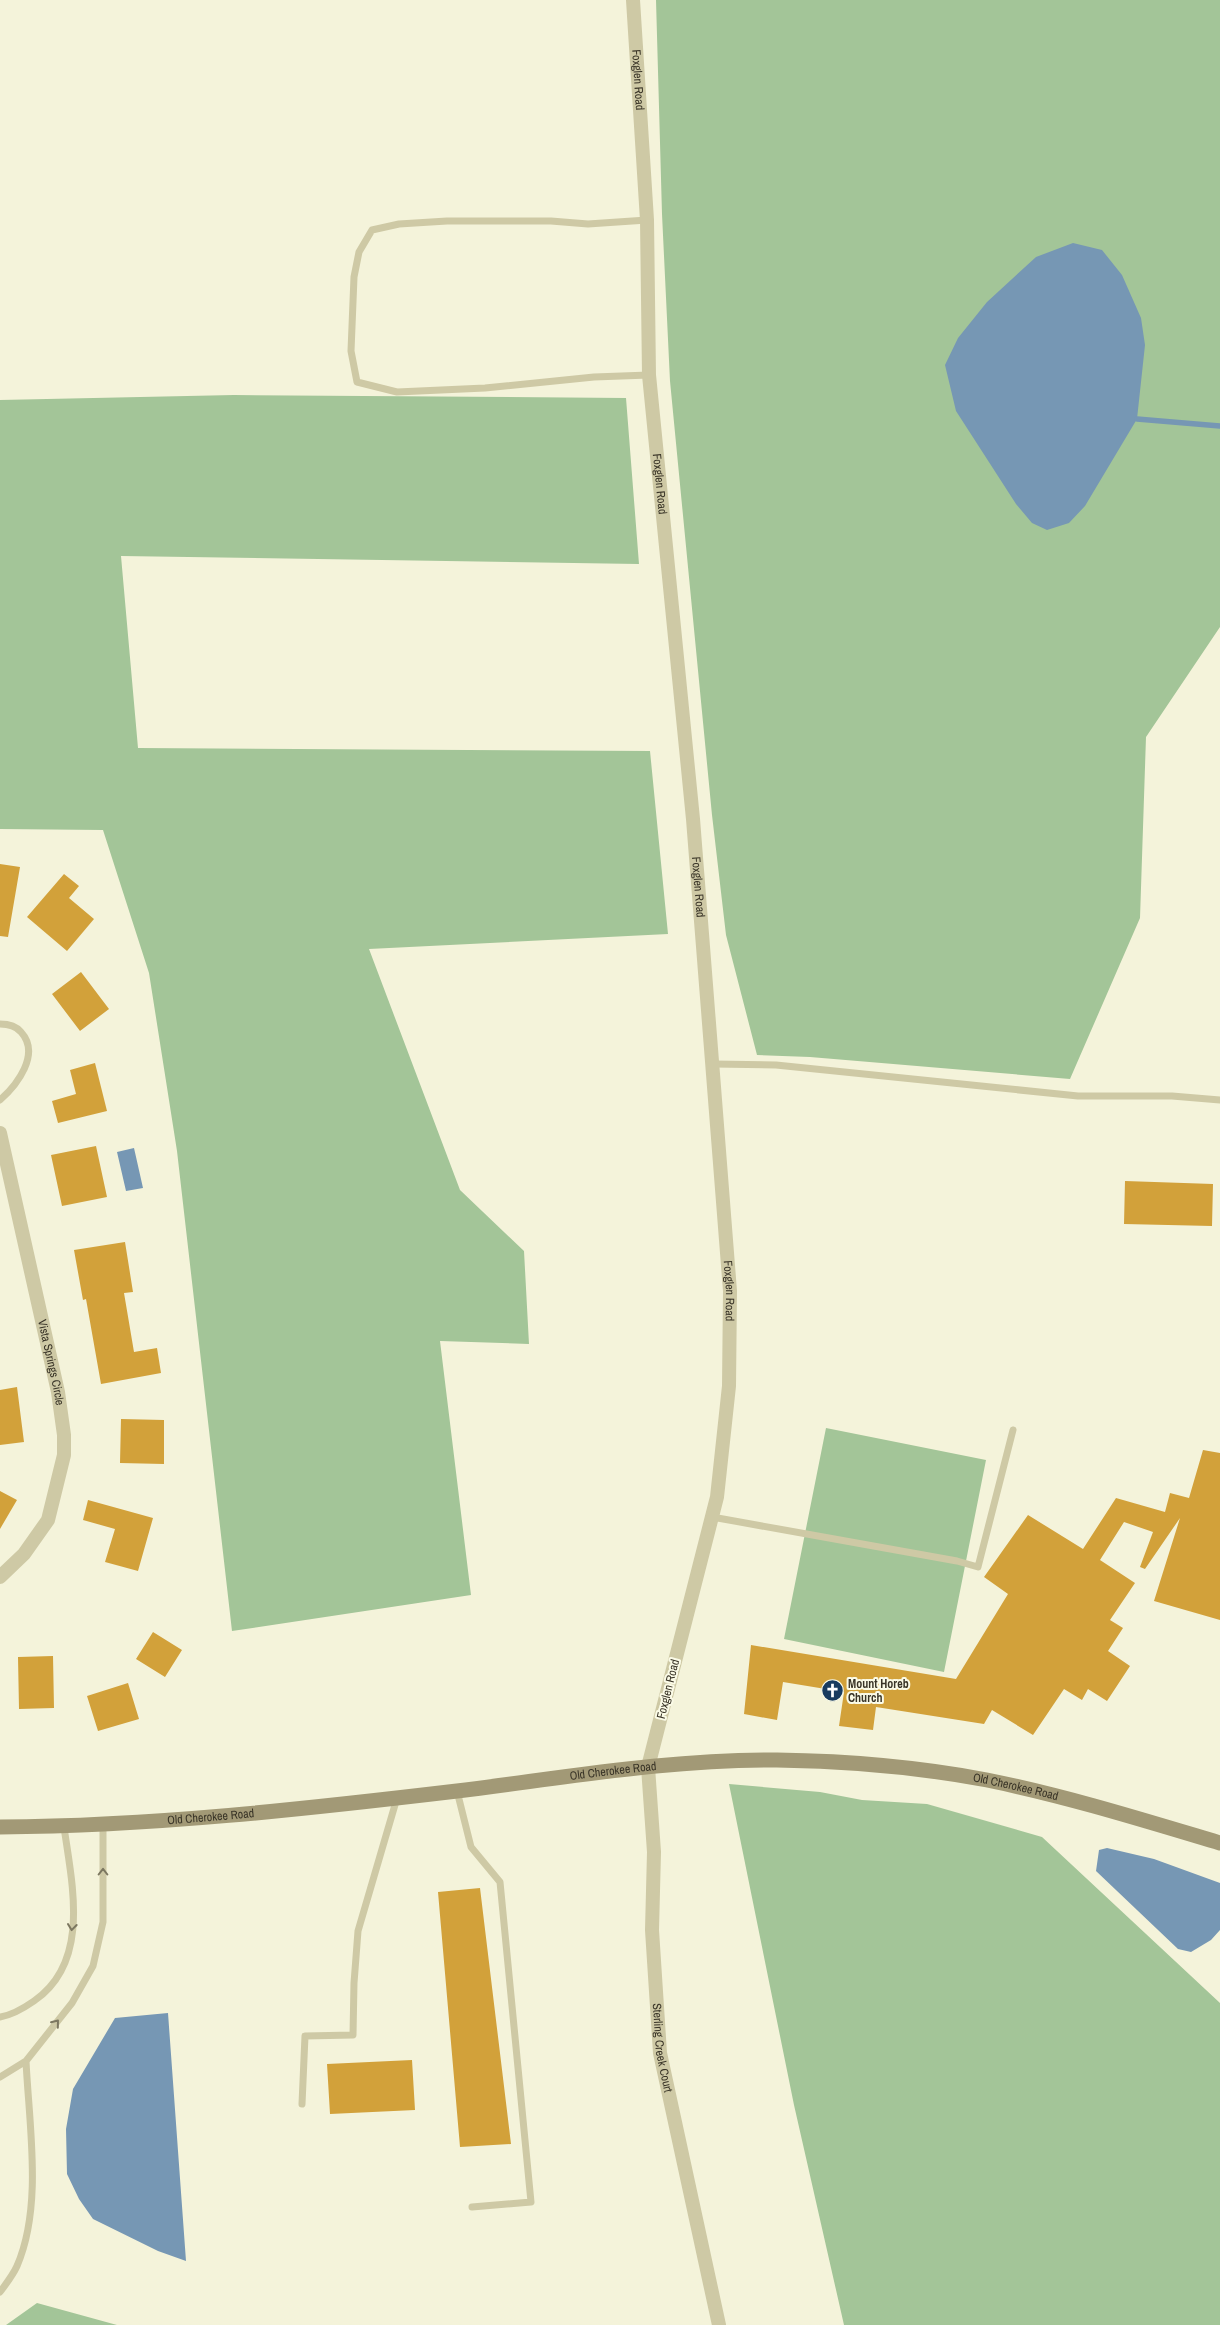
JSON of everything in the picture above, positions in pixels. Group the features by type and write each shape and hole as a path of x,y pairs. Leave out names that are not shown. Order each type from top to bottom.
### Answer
{"street":[{"name":"Foxglen Road","path":"633,0 647,220 649,375 694,819 730,1291 731,1341 726,1414 717,1497 648,1766"},
{"name":"Vista Springs Circle","path":"0,1133 58,1392 64,1435 60,1475 48,1520 24,1554 0,1577"},
{"name":"Old Cherokee Road","path":"0,1827 64,1827 193,1820 457,1791 648,1766 734,1760 781,1760 884,1766 986,1780 1079,1801 1220,1844"},
{"name":"Sterling Creek Court","path":"648,1766 654,1852 652,1930 660,2053 719,2325"}],"lane":[{"path":"647,220 588,224 551,221 447,221 399,224 372,230 359,252 356,268 351,351 357,382 396,392 485,388 594,377 649,375"},
{"path":"0,1024 16,1027 27,1038 28,1056 24,1070 17,1082 0,1100"},
{"path":"713,1064 776,1065 1078,1096 1172,1096 1220,1100"},
{"path":"712,1516 957,1561 978,1567 1013,1430"},
{"path":"457,1791 471,1847 500,1882 531,2202 472,2207"},
{"path":"302,2104 305,2036 353,2035 358,1931 397,1798"},
{"path":"0,2077 26,2061 72,2003 93,1966 103,1922 103,1825"},
{"path":"0,2017 20,2010 52,1986 63,1970 74,1924 73,1891 64,1827"},
{"path":"0,2292 17,2268 28,2233 33,2195 26,2061"}],"green space":[{"path":"656,0 1220,0 1220,627 1146,737 1140,918 1070,1079 810,1057 757,1055 726,935 712,815 670,381 662,214"},
{"path":"234,395 626,398 639,564 121,556 138,748 650,751 668,934 369,949 460,1190 524,1251 529,1344 440,1341 471,1595 232,1631 177,1151 149,973 103,830 0,829 0,400"},
{"path":"826,1428 986,1460 944,1672 784,1639"},
{"path":"729,1784 820,1792 862,1800 927,1804 1042,1837 1220,2003 1220,2325 844,2325 794,2105"},
{"path":"37,2303 117,2325 6,2325"}],"water":[{"path":"1073,243 1102,250 1122,275 1141,318 1145,345 1137,419 1085,506 1069,523 1047,530 1032,523 1016,504 956,411 945,365 958,338 987,302 1036,257"},
{"path":"134,1148 143,1188 126,1191 117,1152"},
{"path":"1107,1848 1154,1859 1220,1883 1220,1930 1211,1940 1191,1952 1178,1949 1096,1871 1099,1850"},
{"path":"168,2013 186,2261 158,2251 93,2219 79,2199 67,2174 66,2129 73,2089 115,2018"}],"building":[{"path":"0,864 20,867 8,937 0,936"},
{"path":"64,874 79,886 69,898 94,919 67,951 27,917"},
{"path":"81,972 109,1009 80,1031 52,994"},
{"path":"95,1063 107,1111 58,1123 52,1101 76,1094 70,1070"},
{"path":"96,1146 107,1197 62,1206 51,1155"},
{"path":"1125,1181 1213,1184 1212,1226 1124,1224"},
{"path":"125,1242 133,1292 124,1293 134,1352 157,1348 161,1373 101,1384 86,1299 83,1300 74,1250"},
{"path":"17,1387 24,1442 0,1445 0,1390"},
{"path":"121,1419 164,1420 164,1464 120,1463"},
{"path":"1203,1450 1220,1453 1220,1620 1154,1601 1180,1518 1145,1569 1140,1567 1153,1532 1124,1522 1100,1560 1135,1583 1110,1620 1123,1628 1108,1651 1130,1666 1107,1701 1088,1689 1082,1700 1064,1689 1033,1735 992,1710 984,1724 876,1707 873,1730 839,1726 844,1692 783,1682 777,1720 744,1714 751,1645 956,1679 1008,1594 984,1577 1028,1515 1083,1549 1116,1498 1165,1512 1170,1493 1189,1498"},
{"path":"0,1491 17,1500 0,1529"},
{"path":"88,1500 153,1518 138,1571 105,1562 115,1529 83,1520"},
{"path":"153,1632 182,1650 165,1677 136,1659"},
{"path":"53,1656 54,1708 19,1709 18,1657"},
{"path":"128,1683 139,1719 98,1731 87,1696"},
{"path":"480,1888 511,2144 460,2147 438,1892"},
{"path":"412,2060 415,2110 330,2114 327,2064"}],"waterway":[{"path":"1137,419 1220,426"}],"place":[{"name":"Mount Horeb Church","path":"832,1691"}]}
